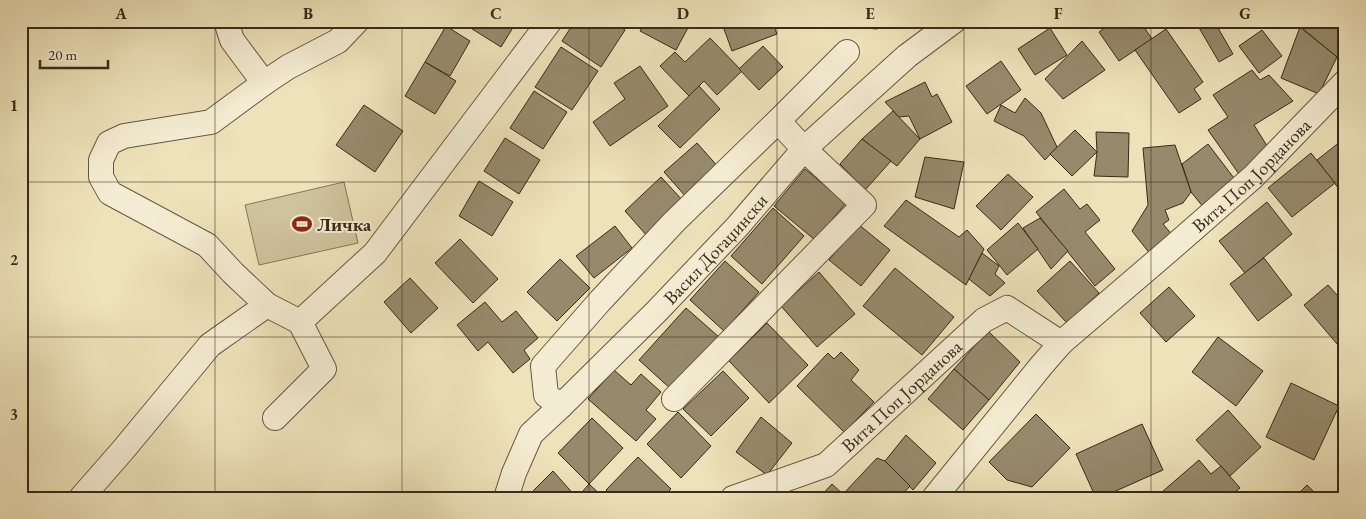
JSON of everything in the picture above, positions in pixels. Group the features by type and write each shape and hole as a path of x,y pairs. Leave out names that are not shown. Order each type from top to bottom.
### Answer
{"street":[{"path":"226,21 232,40 264,83"},
{"path":"276,418 324,369 300,322 267,304 233,273 207,245 110,193 101,176 101,160 109,143 124,136 211,122 288,67 338,41 357,21"},
{"path":"300,322 374,253 550,21"},
{"name":"Васил Догаџински","path":"506,498 514,473 531,434 657,311 736,227 804,149 907,56 954,21"},
{"path":"561,406 546,394 542,366 674,222 847,52"},
{"name":"Вита Поп Јорданова","path":"934,498 1061,343 1253,177 1345,82"},
{"path":"674,398 864,205 804,149 778,121"},
{"path":"81,498 210,345 267,304"},
{"name":"Вита Поп Јорданова","path":"733,498 826,465 984,320 1007,308 1061,343"}],"shaded area":[{"name":"Личка","path":"344,182 358,243 259,265 245,205"}],"building":[{"path":"472,21 517,21 501,47 469,27"},
{"path":"575,21 612,21 625,30 601,67 562,41"},
{"path":"645,21 680,21 689,26 676,50 640,31"},
{"path":"721,21 772,21 777,34 732,51"},
{"path":"854,21 878,21 877,29 853,27"},
{"path":"1114,21 1140,21 1152,39 1119,61 1099,32"},
{"path":"1206,21 1214,21 1233,54 1219,62 1198,26"},
{"path":"1299,21 1345,21 1345,47 1337,57 1297,24"},
{"path":"446,26 470,41 450,76 425,62"},
{"path":"1300,27 1337,57 1319,94 1281,78"},
{"path":"1050,28 1067,55 1035,75 1018,49"},
{"path":"1166,29 1203,82 1194,89 1201,99 1179,113 1135,50"},
{"path":"1262,30 1282,56 1259,73 1239,46"},
{"path":"710,38 742,71 717,95 704,81 689,96 660,66 675,52 685,62"},
{"path":"1082,41 1105,70 1063,99 1045,79"},
{"path":"763,46 783,67 759,90 739,69"},
{"path":"561,47 598,71 572,110 535,87"},
{"path":"1001,61 1021,90 987,114 966,86"},
{"path":"425,62 456,81 435,114 405,96"},
{"path":"640,66 668,106 610,146 593,122 625,99 614,83"},
{"path":"1252,70 1260,80 1269,75 1293,101 1254,125 1269,149 1239,174 1208,130 1228,117 1213,95"},
{"path":"925,82 932,97 937,94 952,122 920,139 909,116 899,117 885,102"},
{"path":"699,86 720,109 680,148 658,126"},
{"path":"534,91 567,112 543,149 510,128"},
{"path":"1025,98 1041,113 1057,147 1045,160 1024,136 994,121 1001,105 1015,113"},
{"path":"364,105 403,131 375,172 336,145"},
{"path":"893,111 920,139 897,166 862,139"},
{"path":"1075,130 1097,152 1072,176 1050,154"},
{"path":"1096,132 1129,133 1128,177 1094,176 1097,152"},
{"path":"505,138 540,160 519,194 484,171"},
{"path":"1345,138 1345,184 1339,189 1317,160"},
{"path":"862,139 891,161 865,190 840,164"},
{"path":"697,143 720,169 687,198 664,172"},
{"path":"1208,144 1237,182 1204,208 1191,192 1182,164"},
{"path":"1175,145 1191,192 1183,203 1165,210 1169,220 1163,224 1174,237 1151,255 1132,231 1148,205 1143,148"},
{"path":"1311,153 1335,183 1292,217 1268,188"},
{"path":"925,157 964,162 954,209 915,197"},
{"path":"805,169 846,203 815,240 774,206"},
{"path":"1008,174 1033,197 1001,230 976,206"},
{"path":"661,177 685,203 648,237 625,211"},
{"path":"479,181 513,202 492,236 459,216"},
{"path":"1064,189 1080,209 1087,204 1100,220 1085,232 1115,269 1095,286 1036,212"},
{"path":"906,200 959,237 967,230 984,249 966,285 884,226"},
{"path":"1267,202 1292,234 1245,273 1219,241"},
{"path":"773,208 804,236 762,284 731,256"},
{"path":"1040,218 1068,251 1051,269 1023,228"},
{"path":"1018,223 1038,249 1007,275 987,250"},
{"path":"858,224 890,250 861,286 829,260"},
{"path":"615,226 632,248 594,278 576,256"},
{"path":"460,239 498,279 473,303 435,263"},
{"path":"982,253 999,266 995,274 1005,283 990,296 969,279"},
{"path":"1264,258 1292,295 1258,321 1230,284"},
{"path":"560,259 590,288 557,321 527,292"},
{"path":"725,261 759,292 724,331 690,300"},
{"path":"1070,261 1099,293 1067,323 1037,291"},
{"path":"895,268 954,317 922,355 863,306"},
{"path":"819,272 855,314 817,347 781,306"},
{"path":"410,278 438,308 411,333 384,302"},
{"path":"1328,285 1337,295 1345,288 1345,337 1337,344 1304,305"},
{"path":"1169,287 1195,316 1166,342 1140,313"},
{"path":"485,302 502,322 516,311 538,338 524,350 530,359 513,373 488,342 478,351 457,325"},
{"path":"686,308 719,337 672,390 639,360"},
{"path":"767,323 808,365 769,403 729,361"},
{"path":"988,331 1020,362 989,400 954,369"},
{"path":"1218,337 1263,371 1236,406 1192,372"},
{"path":"841,352 859,370 851,380 874,402 844,432 797,386 828,353 834,359"},
{"path":"954,369 989,400 963,430 928,399"},
{"path":"614,370 631,385 641,374 661,392 646,410 656,419 636,441 588,399"},
{"path":"723,371 749,398 711,436 683,409"},
{"path":"1291,383 1339,406 1314,460 1266,437"},
{"path":"1228,410 1261,447 1230,476 1196,440"},
{"path":"678,412 711,446 681,478 647,444"},
{"path":"1036,414 1070,448 1032,487 1007,480 989,462"},
{"path":"761,417 792,443 767,475 736,452"},
{"path":"592,418 623,448 589,484 558,453"},
{"path":"1142,424 1163,470 1100,498 1096,498 1076,454"},
{"path":"906,435 936,463 913,490 885,461"},
{"path":"638,457 671,489 662,498 615,498 606,490"},
{"path":"877,458 885,461 910,486 899,498 851,498 845,492"},
{"path":"1199,460 1211,474 1221,466 1240,488 1228,498 1155,498"},
{"path":"553,471 577,498 526,498"},
{"path":"589,484 604,498 577,498"},
{"path":"832,484 847,498 819,498"},
{"path":"1307,485 1320,498 1294,498"}],"place":[{"name":"Личка","path":"302,224"}]}
